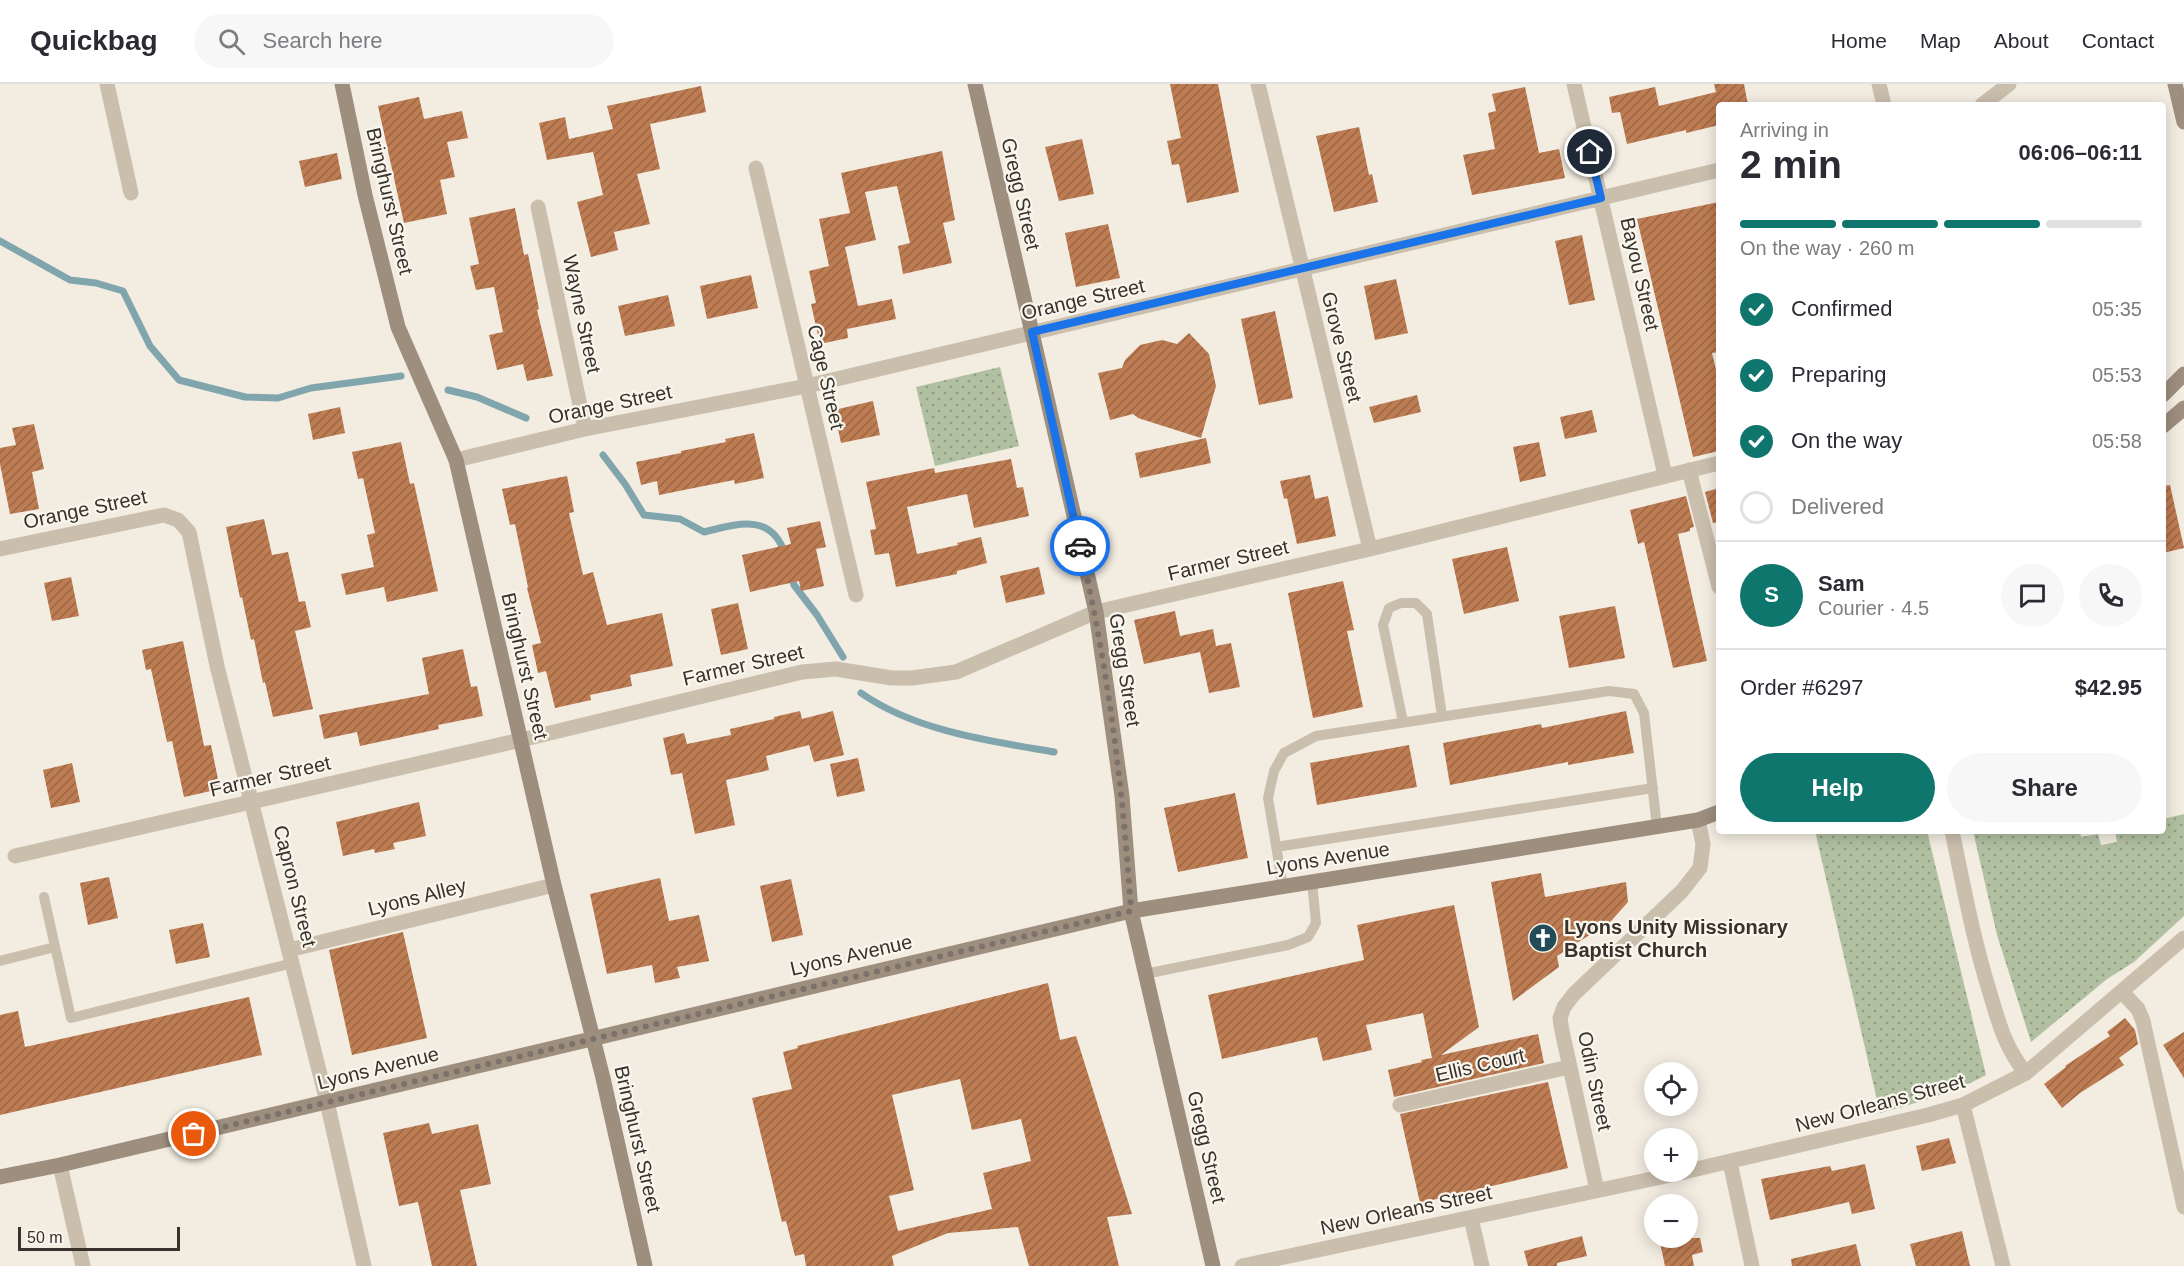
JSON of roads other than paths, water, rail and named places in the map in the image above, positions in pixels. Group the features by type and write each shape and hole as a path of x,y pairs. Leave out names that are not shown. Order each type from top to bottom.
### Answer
{"street":[{"path":"107,84 131,194"},
{"name":"Bringhurst Street","path":"342,84 365,195 398,327 456,459 645,1266"},
{"name":"Gregg Street","path":"975,84 1096,612 1122,796 1131,911 1213,1266"},
{"name":"Grove Street","path":"1258,84 1370,549"},
{"name":"Bayou Street","path":"1574,84 1665,474"},
{"path":"1879,84 1883,102"},
{"path":"1986,102 2009,84"},
{"path":"2175,84 2184,122"},
{"name":"Cage Street","path":"756,168 856,594"},
{"name":"Orange Street","path":"456,459 585,429 807,386 1716,171"},
{"name":"Wayne Street","path":"538,207 585,429"},
{"path":"2166,392 2184,374"},
{"path":"2166,423 2184,408"},
{"name":"Farmer Street","path":"15,856 521,740 802,672 836,669 892,678 912,678 956,672 1096,612 1370,549 1665,474 1716,464"},
{"path":"1689,470 1716,575"},
{"name":"Orange Street","path":"0,549 164,514 178,520"},
{"name":"Capron Street","path":"178,520 189,532 217,666 327,1102 364,1266"},
{"name":"Lyons Avenue","path":"0,1177 60,1165 1131,911 1658,827 1698,820 1716,813"},
{"name":"Odin Street","path":"1597,1190 1560,1018 1564,1007 1574,994 1682,891 1700,868 1703,844 1698,820"},
{"path":"1953,834 1981,963 2003,1037 2015,1060 2026,1073"},
{"name":"Lyons Alley","path":"291,957 554,885"},
{"name":"New Orleans Street","path":"1698,1169 1863,1131 1963,1105 2026,1073 2184,938"},
{"path":"2122,992 2138,1009 2143,1021 2184,1207"},
{"name":"Ellis Court","path":"1400,1105 1569,1067"},
{"path":"1963,1105 2003,1266"},
{"path":"1730,1162 1752,1266"},
{"path":"60,1165 83,1266"},
{"name":"New Orleans Street","path":"1242,1266 1644,1180"},
{"path":"1471,1218 1482,1266"}],"lane":[{"path":"1403,722 1383,625 1389,608 1401,603 1416,603 1426,614 1442,716"},
{"path":"1282,886 1268,798 1274,771 1284,753 1316,736 1403,722 1609,691 1634,694 1644,713 1658,827"},
{"path":"1276,847 1653,788"},
{"path":"1145,974 1288,945 1308,937 1316,923 1312,882"},
{"path":"44,897 71,1018 291,957"},
{"path":"0,961 55,947"}],"waterway":[{"path":"0,241 70,280 96,283 123,291 150,346 179,380 245,397 278,398 311,388 401,376"},
{"path":"448,390 477,397 526,418"},
{"path":"603,455 625,484 644,515 680,519 704,532 740,524 762,526 779,541 785,554"},
{"path":"791,574 794,585 817,615 843,657"},
{"path":"861,693 905,717 954,733 1054,752"}],"place":[{"name":"Lyons Unity Missionary Baptist Church","path":"1543,938"}]}
